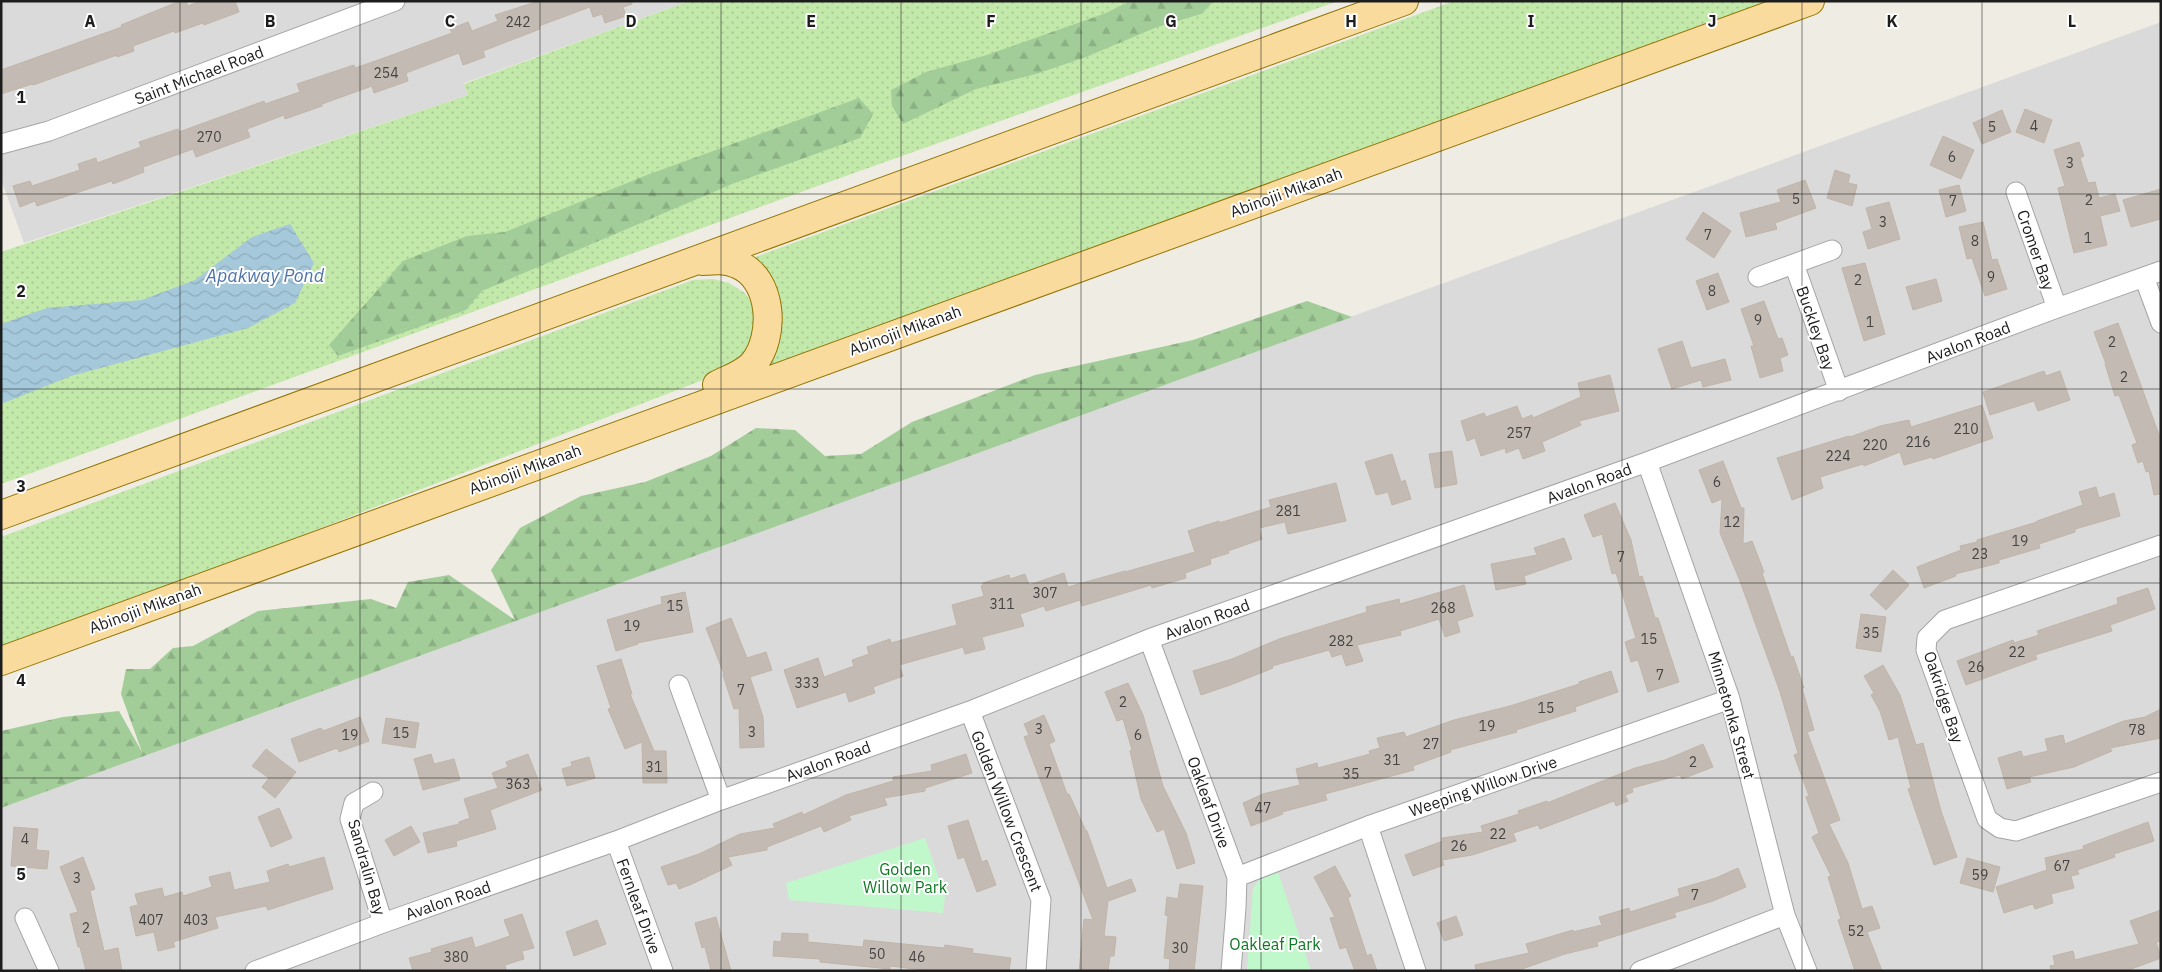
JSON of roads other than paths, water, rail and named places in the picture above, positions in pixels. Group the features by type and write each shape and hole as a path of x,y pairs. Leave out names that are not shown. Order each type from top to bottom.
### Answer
{"main road":[{"path":"1,515 1404,1"},
{"name":"Abinojii Mikanah","path":"1,661 1810,1"},
{"path":"498,479 598,430 693,395 737,376 752,364 763,348 767,338 768,312 764,294 748,272 738,264 722,260 695,261"}],"street":[{"name":"Saint Michael Road","path":"1,144 50,131 395,1"},
{"name":"Cromer Bay","path":"2016,192 2057,308"},
{"name":"Buckley Bay","path":"1758,277 1832,250"},
{"name":"Buckley Bay","path":"1794,264 1838,391"},
{"name":"Avalon Road","path":"264,969 383,923 616,841 721,800 970,711 1149,639 1647,462 2152,274"},
{"path":"2152,274 2161,323"},
{"name":"Minnetonka Street","path":"1647,462 1730,699 1785,915 1806,971"},
{"name":"Oakridge Bay","path":"2161,545 1945,620 1927,638 1926,650 1987,820 2000,828 2016,831 2161,782"},
{"name":"Oakleaf Drive","path":"1149,639 1237,877 1231,971"},
{"path":"679,685 721,800"},
{"name":"Weeping Willow Drive","path":"1237,877 1368,826 1730,699"},
{"name":"Golden Willow Crescent","path":"970,711 1041,900 1036,971"},
{"name":"Sandralin Bay","path":"373,792 354,803 350,819 383,923"},
{"path":"1368,826 1416,971"},
{"name":"Fernleaf Drive","path":"616,841 663,971"},
{"path":"1640,971 1785,915"},
{"path":"25,918 49,971"}],"water":[{"name":"Apakway Pond","path":"290,224 314,263 295,303 248,328 71,376 1,404 1,324 47,308 142,300 195,280 252,237"}],"park label":[{"name":"Golden Willow Park","path":"905,878"},
{"name":"Oakleaf Park","path":"1275,944"}]}
